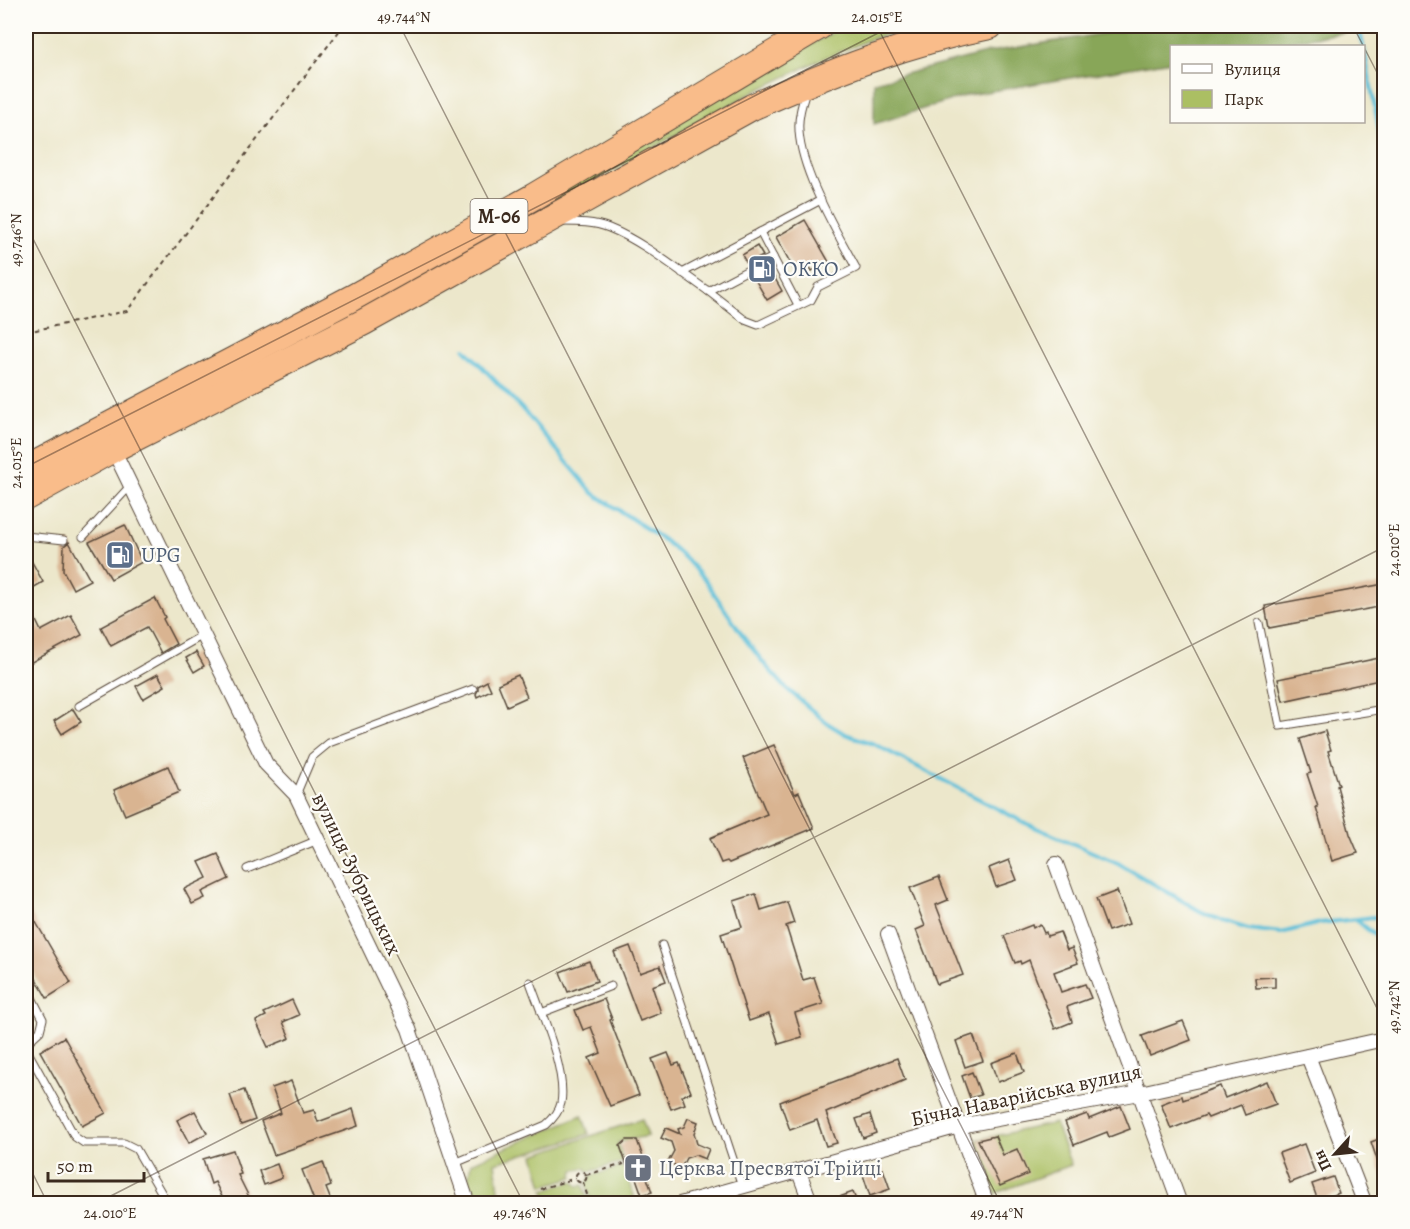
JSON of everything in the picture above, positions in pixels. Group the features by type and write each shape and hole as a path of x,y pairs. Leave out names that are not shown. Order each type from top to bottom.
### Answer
{"highway":[{"name":"М-06","path":"26,469 364,322 752,107 809,81 926,40 990,26"},
{"name":"М-06","path":"26,497 113,449 176,404 352,298 513,208 809,28"}],"street":[{"name":"вулиця Зубрицьких","path":"113,449 266,764 296,795 410,1029 468,1203"},
{"path":"1056,864 1180,1203"},
{"path":"888,934 987,1203"},
{"name":"Бічна Наварійська вулиця","path":"680,1203 959,1126 1140,1093 1384,1039"},
{"path":"1308,1056 1365,1203"},
{"path":"799,1172 811,1203"}],"lane":[{"path":"545,222 586,222 608,227 682,273 745,320 758,325 811,300 818,287 856,268 820,200 800,139 799,115 809,81"},
{"path":"682,273 820,200"},
{"path":"760,232 798,305"},
{"path":"708,291 773,257"},
{"path":"83,537 130,486"},
{"path":"26,536 64,540"},
{"path":"1259,623 1280,726 1384,709"},
{"path":"79,706 202,635"},
{"path":"296,795 312,757 330,743 472,689"},
{"path":"247,869 318,840"},
{"path":"662,945 742,1186"},
{"path":"454,1163 546,1125 555,1118 561,1102 557,1056 530,982"},
{"path":"26,986 43,1019 40,1031 28,1042 28,1052 75,1137 84,1143 113,1141 136,1149 168,1203"},
{"path":"541,1013 611,986"}],"path":[{"path":"26,332 127,311 344,26"},
{"path":"576,1178 577,1173 580,1172 586,1175 624,1164"},
{"path":"583,1182 586,1180 586,1175"},
{"path":"576,1178 583,1182"},
{"path":"540,1189 576,1178"},
{"path":"583,1182 590,1203"}],"green space":[{"path":"844,26 918,26 874,38 822,59 746,96 483,243 26,487 26,478"},
{"path":"1149,26 1384,26 1265,45 1170,45 1170,61 968,95 874,124 874,82 989,52"},
{"path":"582,1115 589,1134 495,1163 501,1203 475,1203 468,1180 471,1163"},
{"path":"642,1119 648,1136 618,1142 623,1162 588,1172 583,1168 574,1170 573,1177 543,1186 534,1155"},
{"path":"1055,1123 1071,1165 996,1193 976,1140"},
{"path":"625,1166 636,1203 592,1203 586,1184 590,1179 589,1176"},
{"path":"573,1181 578,1186 583,1185 589,1203 548,1203 544,1190"}],"building":[{"path":"805,220 829,262 812,271 809,265 796,273 776,237"},
{"path":"757,246 763,256 747,264 742,255"},
{"path":"768,266 782,291 767,300 752,274"},
{"name":"UPG","path":"125,525 142,562 111,579 89,542"},
{"path":"69,542 90,580 73,589 63,570 64,546"},
{"path":"32,562 43,582 26,592 26,566"},
{"path":"1384,584 1384,606 1269,628 1265,606"},
{"path":"155,598 176,644 161,653 147,627 111,646 101,627"},
{"path":"26,600 41,631 71,615 82,635 26,665"},
{"path":"196,652 204,666 194,672 186,658"},
{"path":"1384,657 1384,679 1283,701 1278,679"},
{"path":"158,674 165,686 143,699 136,686"},
{"path":"518,675 527,697 507,706 498,684"},
{"path":"487,681 491,690 477,697 478,686"},
{"path":"73,709 81,722 62,734 54,721"},
{"path":"1325,731 1331,750 1328,751 1339,785 1337,786 1350,834 1358,853 1332,861 1307,774 1311,773 1300,739"},
{"path":"774,745 795,794 799,792 814,828 729,863 727,861 721,863 710,838 767,814 743,758"},
{"path":"168,766 179,792 125,815 114,790"},
{"path":"218,854 229,879 202,892 205,898 192,904 184,889 207,878 199,862"},
{"path":"1009,860 1017,880 996,887 989,868"},
{"path":"939,877 948,900 936,905 963,975 937,984 916,930 925,926 910,888"},
{"path":"1117,891 1129,924 1108,931 1096,899"},
{"path":"756,894 761,910 787,902 794,923 786,926 803,980 814,977 823,1004 795,1013 802,1037 779,1044 769,1014 749,1021 721,934 742,927 734,901"},
{"path":"26,905 71,983 47,998 26,961"},
{"path":"1040,924 1047,936 1060,932 1067,950 1072,948 1078,963 1054,972 1061,992 1085,984 1091,998 1067,1007 1072,1022 1055,1029 1029,960 1021,964 1020,961 1015,963 1004,936"},
{"path":"630,946 640,973 660,966 666,981 652,986 661,1013 640,1021 614,952"},
{"path":"589,961 597,981 568,992 560,972"},
{"path":"1275,977 1275,987 1256,988 1255,978"},
{"path":"604,999 639,1095 610,1106 589,1058 601,1053 591,1027 583,1030 575,1010"},
{"path":"292,1000 299,1015 283,1022 290,1038 268,1047 256,1021 266,1016 264,1013"},
{"path":"1183,1021 1191,1040 1150,1056 1142,1036"},
{"path":"973,1035 983,1061 965,1067 956,1041"},
{"path":"64,1037 106,1113 82,1126 40,1051"},
{"path":"668,1053 673,1065 679,1063 691,1092 682,1096 685,1104 671,1109 652,1059"},
{"path":"1017,1053 1024,1072 998,1082 991,1063"},
{"path":"897,1058 905,1080 826,1113 837,1143 826,1146 817,1120 790,1130 780,1102"},
{"path":"972,1072 981,1095 970,1098 962,1076"},
{"path":"291,1081 303,1113 314,1110 318,1122 353,1109 358,1126 274,1155 261,1121 281,1113 272,1088"},
{"path":"1267,1081 1276,1104 1245,1115 1241,1105 1208,1118 1206,1115 1171,1129 1161,1104 1182,1096 1183,1100 1220,1086 1225,1098"},
{"path":"244,1090 255,1120 241,1125 230,1095"},
{"path":"1121,1106 1130,1129 1109,1137 1107,1132 1074,1145 1065,1122 1087,1114 1089,1119"},
{"path":"195,1111 207,1133 189,1143 177,1120"},
{"path":"870,1114 876,1133 863,1138 856,1119"},
{"path":"688,1118 698,1122 694,1133 697,1144 709,1149 705,1159 695,1155 686,1158 681,1168 668,1162 674,1151 671,1142 661,1138 666,1128 680,1134 678,1129 684,1127"},
{"path":"995,1136 1003,1155 1017,1149 1028,1174 1000,1186 978,1140"},
{"path":"1384,1137 1384,1176 1383,1177 1371,1142"},
{"name":"Церква Пресвятої Трійці","path":"627,1140 637,1140 645,1163 642,1164 652,1192 642,1195 632,1167 628,1168 620,1146"},
{"path":"1304,1144 1315,1173 1290,1183 1279,1153"},
{"path":"233,1150 241,1174 238,1175 252,1203 225,1203 215,1182 211,1184 203,1159"},
{"path":"323,1162 331,1186 326,1188 332,1203 315,1203 302,1170"},
{"path":"277,1164 282,1178 264,1185 259,1171"},
{"path":"883,1169 890,1189 870,1196 863,1175"},
{"path":"1333,1177 1339,1193 1318,1201 1312,1184"},
{"path":"853,1192 857,1203 826,1203 826,1202"}],"waterway":[{"path":"1359,26 1363,45"},
{"path":"1365,54 1384,157"},
{"path":"465,349 524,411 593,493 665,541 685,558 705,580 766,666 787,689 827,723 845,734 874,744 1025,823 1118,863 1200,911 1222,921 1248,929 1281,933 1320,923 1384,916"},
{"path":"1356,920 1384,943"}],"place":[{"name":"ОККО","path":"762,269"},
{"name":"UPG","path":"120,555"},
{"name":"Церква Пресвятої Трійці","path":"638,1168"}]}
